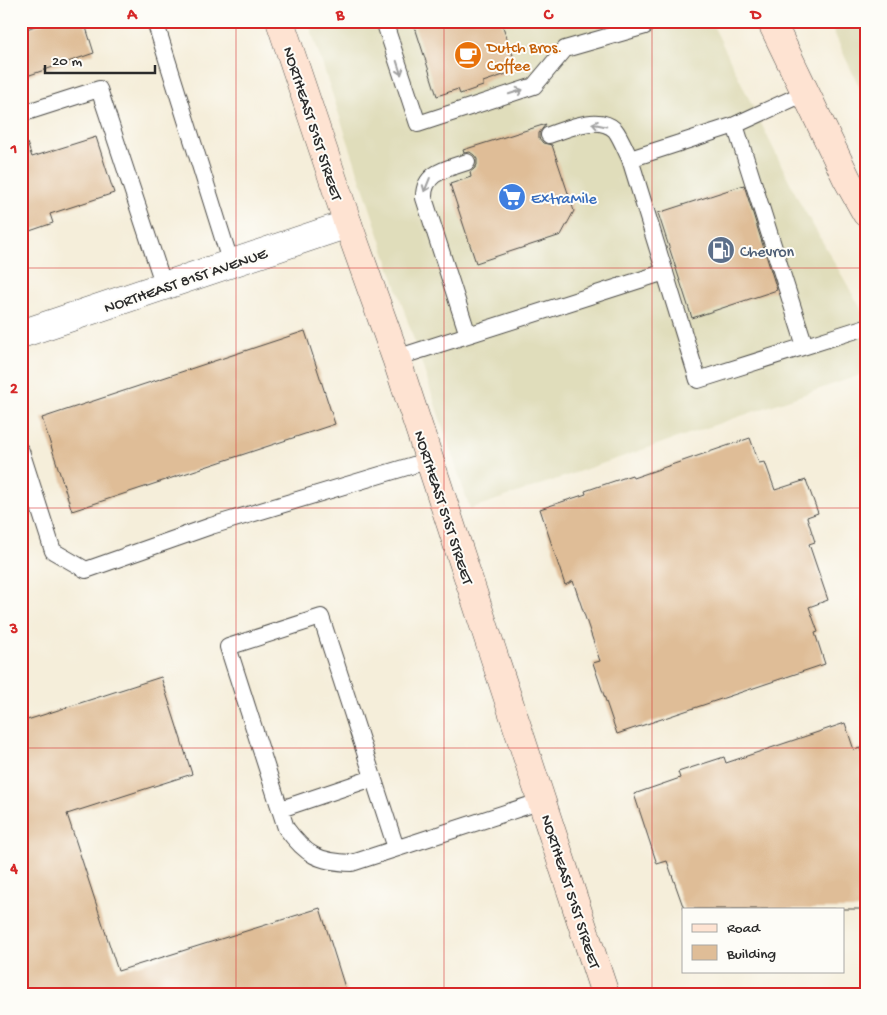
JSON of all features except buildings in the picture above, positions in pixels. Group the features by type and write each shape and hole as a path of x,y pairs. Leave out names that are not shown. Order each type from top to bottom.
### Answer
{"street":[{"name":"NORTHEAST 51ST STREET","path":"280,21 348,224 396,358 605,994"},
{"path":"771,21 804,93 866,213"},
{"name":"NORTHEAST 81ST AVENUE","path":"21,334 348,224"}],"lane":[{"path":"155,21 231,264"},
{"path":"384,21 418,124 534,86 565,49 645,26 643,21"},
{"path":"21,114 99,89 164,286"},
{"path":"630,158 735,125 804,93"},
{"path":"549,135 582,124 593,123 604,125 614,130 630,158 698,380 866,327"},
{"path":"735,125 805,346"},
{"path":"467,162 435,174 426,184 424,198 468,335"},
{"path":"396,358 665,272"},
{"path":"21,451 53,551 86,570 211,526 430,460"},
{"path":"396,848 321,617 228,647 286,828 298,844 313,856 332,862 352,863 542,801"},
{"path":"280,809 373,778"}],"shaded area":[{"path":"308,21 711,21 800,203 866,317 866,373 470,509"},
{"path":"829,21 866,21 866,101 845,57"}],"place":[{"name":"Dutch Bros. Coffee","path":"468,55"},
{"name":"ExtraMile","path":"512,197"},
{"name":"Chevron","path":"721,250"}]}
